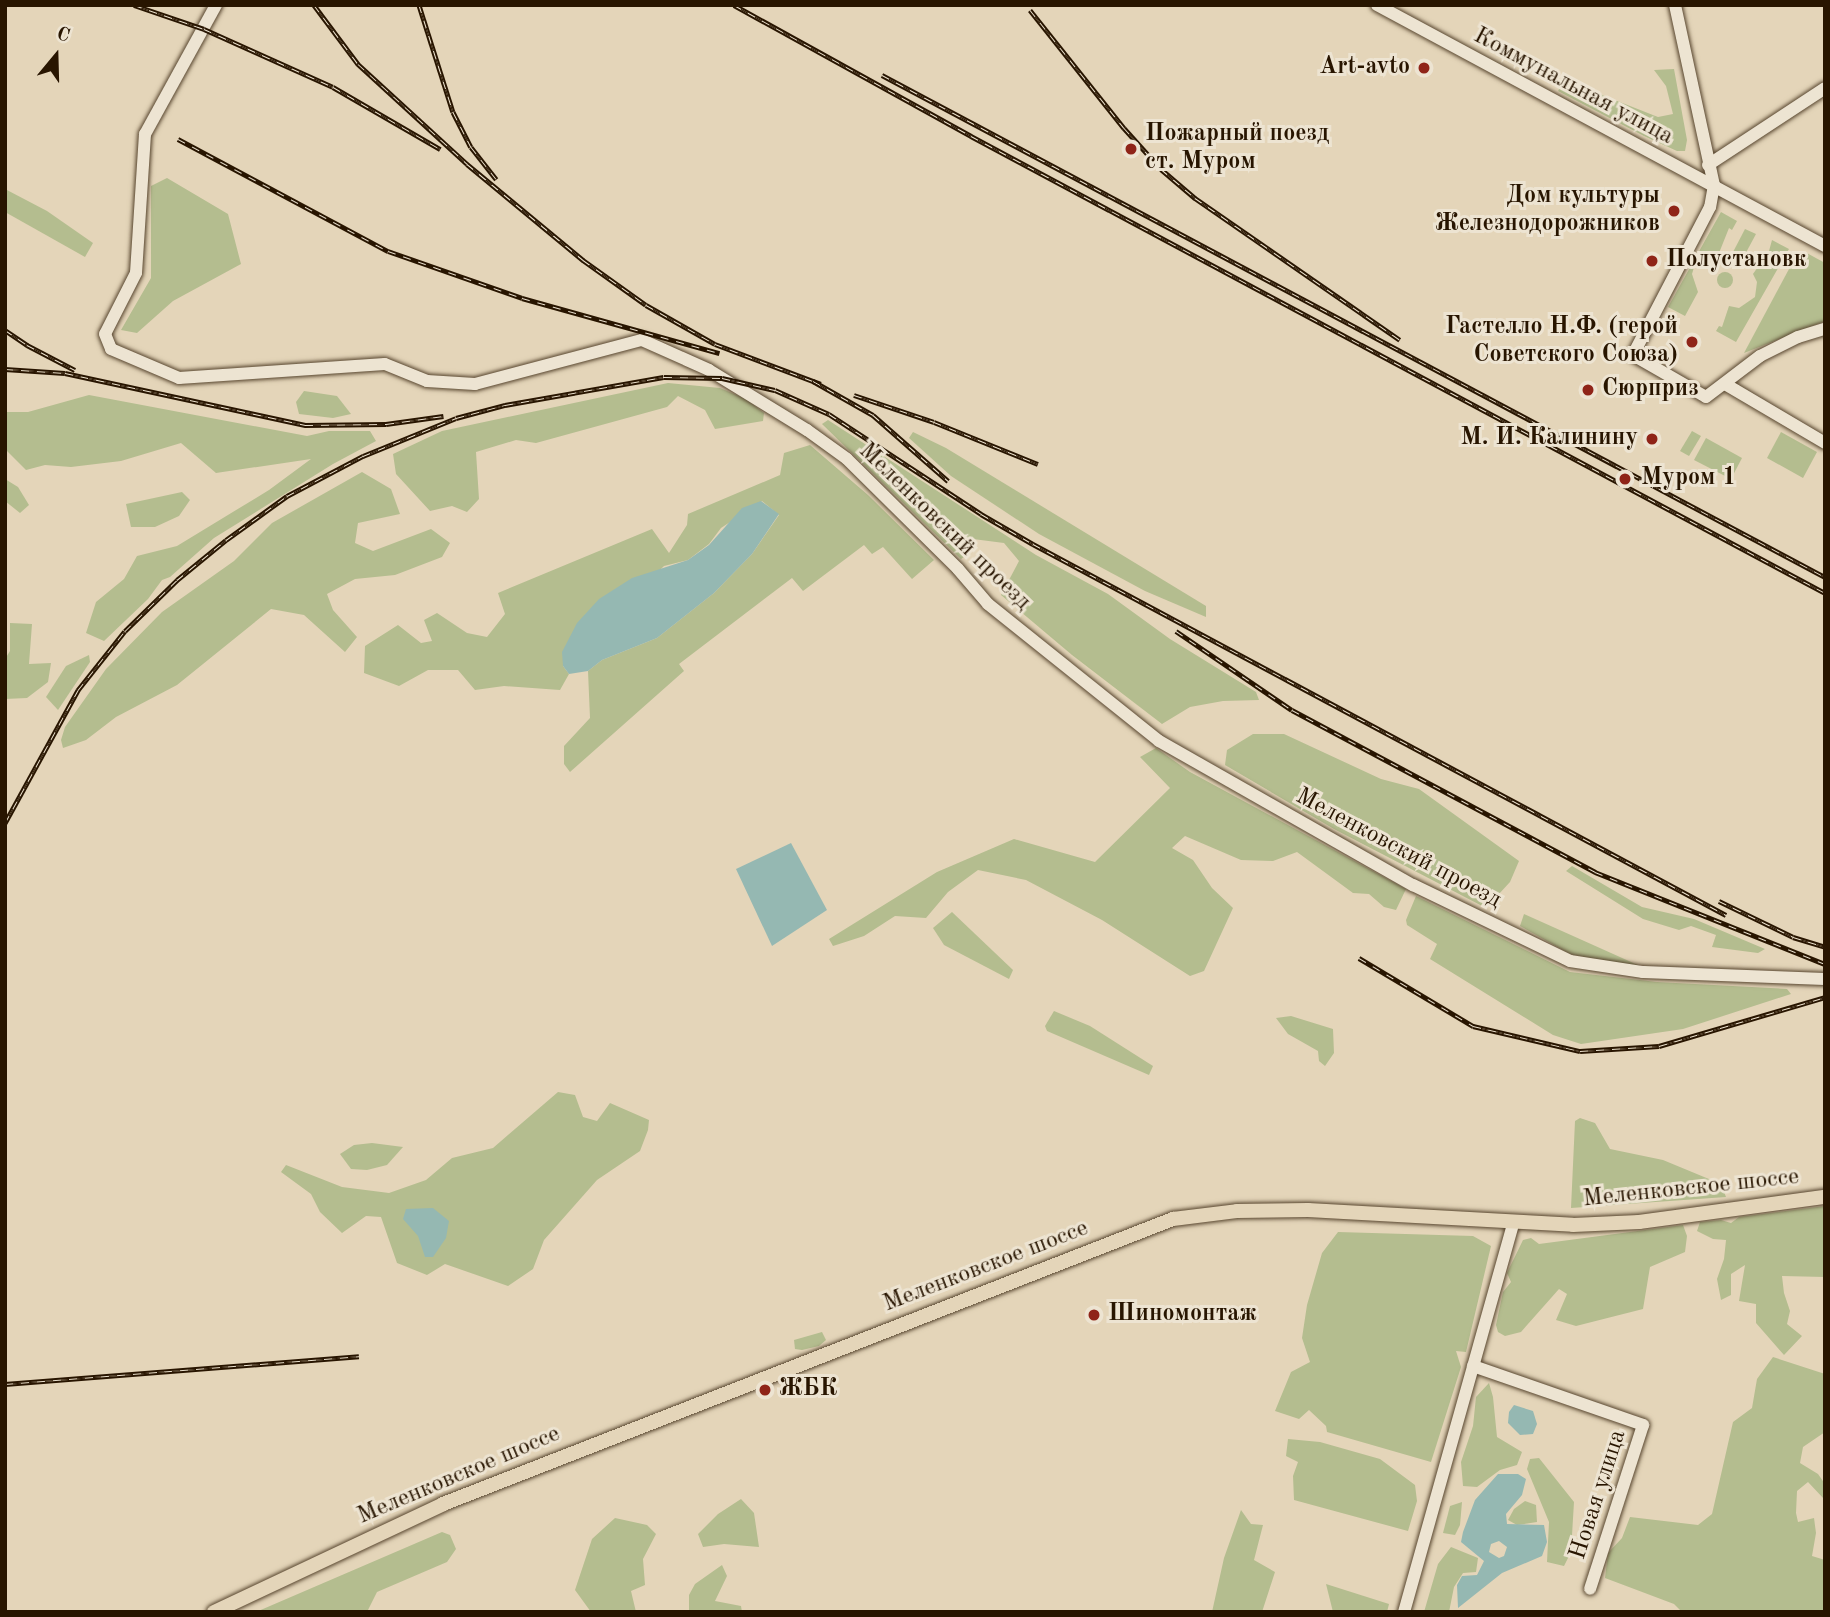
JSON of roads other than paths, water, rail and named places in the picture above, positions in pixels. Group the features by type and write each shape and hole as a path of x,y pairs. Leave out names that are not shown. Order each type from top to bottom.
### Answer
{"main road":[{"name":"Меленковское шоссе","path":"214,1612 443,1504 1173,1219 1237,1211 1308,1210 1573,1226 1639,1222 1825,1197"}],"street":[{"name":"Меленковский проезд","path":"216,5 145,134 136,272 105,334 111,349 179,378 385,364 427,382 475,384 642,340 709,370 807,430 846,460 958,569 988,604 1159,741 1413,886 1570,961 1643,972 1825,979"},
{"name":"Коммунальная улица","path":"1377,5 1543,97 1825,246"},
{"path":"1675,5 1714,185 1710,207 1633,355 1706,397 1760,356 1798,337 1825,329"},
{"path":"1708,165 1825,88"},
{"path":"1725,384 1825,443"},
{"path":"1404,1612 1513,1224"},
{"name":"Новая улица","path":"1473,1366 1643,1425 1590,1589"}],"water":[{"path":"761,501 779,514 752,554 714,593 657,638 602,660 588,671 569,674 563,666 562,652 577,623 599,599 632,578 688,560 709,545 742,508"},
{"path":"791,843 827,910 772,946 736,869"},
{"path":"433,1208 449,1221 446,1238 433,1257 425,1257 418,1236 403,1219 406,1209"},
{"path":"1514,1405 1533,1411 1537,1424 1533,1434 1520,1435 1508,1423 1509,1412"},
{"path":"1498,1474 1518,1474 1526,1479 1522,1495 1506,1514 1507,1524 1544,1525 1547,1542 1542,1556 1502,1573 1458,1608 1457,1585 1462,1576 1477,1575 1484,1561 1461,1542 1475,1500","holes":["1499,1541 1507,1547 1504,1556 1499,1558 1489,1552 1491,1544"]}],"railway":[{"path":"134,5 204,29 333,87 440,149"},
{"path":"314,5 358,64 467,164 583,260 646,305 715,344 821,384"},
{"path":"419,5 453,112 471,147 496,179"},
{"path":"734,5 971,136 1825,593"},
{"path":"1030,10 1124,128 1161,169 1195,198 1400,340"},
{"path":"882,75 1825,577"},
{"path":"178,139 388,251 522,298 719,353"},
{"path":"5,330 27,345 75,370"},
{"path":"5,369 65,373 305,425 386,424 443,416"},
{"path":"5,823 78,690 125,631 177,580 287,496 363,456 456,418 505,405 664,377 722,378 775,390 829,414 981,514 1033,544 1726,915"},
{"path":"813,381 873,415 948,481"},
{"path":"854,395 934,422 1038,464"},
{"path":"1176,631 1292,710 1595,872 1825,964"},
{"path":"1719,901 1793,937 1825,947"},
{"path":"1359,958 1473,1026 1580,1051 1659,1046 1825,997"},
{"path":"5,1384 359,1356"}],"place":[{"name":"Art-avto","path":"1424,68"},
{"name":"Пожарный поезд ст. Муром","path":"1131,149"},
{"name":"Дом культуры Железнодорожников","path":"1674,211"},
{"name":"Полустановк","path":"1652,261"},
{"name":"Гастелло Н.Ф. (герой Советского Союза)","path":"1692,342"},
{"name":"Сюрприз","path":"1588,390"},
{"name":"М. И. Калинину","path":"1652,439"},
{"name":"Муром 1","path":"1625,479"},
{"name":"Шиномонтаж","path":"1094,1315"},
{"name":"ЖБК","path":"765,1390"}]}
